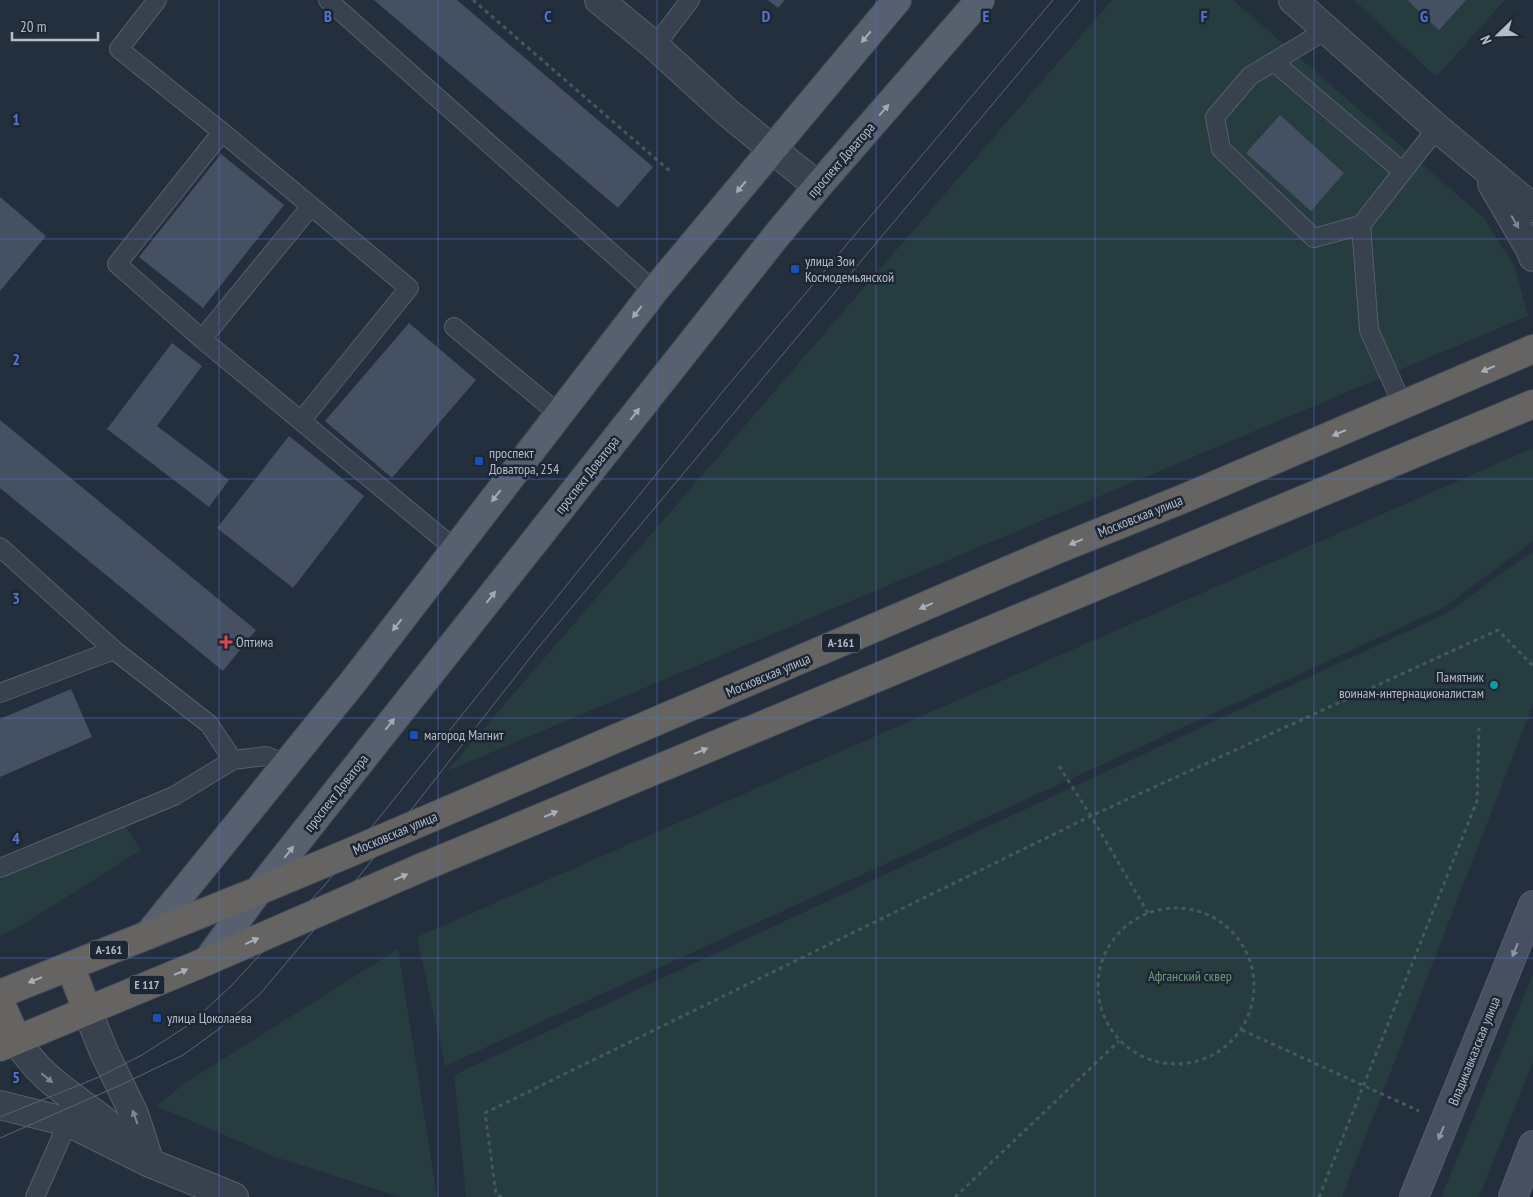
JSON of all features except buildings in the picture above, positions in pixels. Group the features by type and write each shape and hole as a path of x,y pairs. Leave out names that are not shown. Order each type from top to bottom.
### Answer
{"highway":[{"name":"Московская улица","path":"0,994 258,891 1056,550 1185,498 1533,349"},
{"path":"208,961 354,896 1533,404"},
{"name":"E 117","path":"87,1010 208,961"},
{"path":"0,1002 8,1044 87,1010 70,966"}],"main road":[{"path":"148,935 348,689 654,291 897,0"},
{"name":"проспект Доватора","path":"208,961 258,891 777,235 980,0"},
{"name":"Владикавказская улица","path":"1414,1197 1533,904"},
{"path":"1513,1197 1533,1146"}],"street":[{"path":"599,0 655,46 727,112 818,186"},
{"path":"1293,0 1328,29 1437,128 1532,206"},
{"path":"1482,165 1533,257"},
{"path":"87,1010 104,1052 134,1114 150,1163"},
{"path":"8,1044 24,1054 40,1072 70,1098 106,1122 150,1163"},
{"path":"0,1105 68,1122 150,1163 234,1197"}],"lane":[{"path":"157,0 119,49 409,288 301,421"},
{"path":"328,0 654,291"},
{"path":"655,46 690,0"},
{"path":"1328,29 1250,76 1215,117 1221,149 1314,238 1360,225 1437,128"},
{"path":"1274,62 1403,172"},
{"path":"222,132 117,264 202,338 455,549"},
{"path":"202,338 311,206"},
{"path":"1360,225 1370,330 1403,406"},
{"path":"454,327 559,414"},
{"path":"0,547 114,650 209,724 233,760"},
{"path":"0,693 114,650"},
{"path":"0,868 174,796 233,760 266,756 287,764"},
{"path":"35,1197 68,1122"}],"path":[{"path":"473,0 672,172"},
{"path":"502,1197 496,1194 485,1113 1091,816 1498,630 1533,666"},
{"path":"1320,1197 1478,801 1480,728"},
{"path":"1059,766 1148,913"},
{"path":"1157,908 1194,908 1230,926 1251,958 1255,995 1242,1030 1211,1057 1180,1065 1153,1062 1135,1054 1119,1041 1102,1014 1096,987 1101,958 1119,930 1148,913 1157,908"},
{"path":"1242,1030 1419,1110"},
{"path":"955,1197 1119,1041"}],"green space":[{"path":"1112,0 1233,0 1484,218 1514,265 1528,316 447,771"},
{"path":"1354,0 1505,0 1436,77"},
{"path":"1533,448 1533,541 1443,608 445,1066 417,937"},
{"name":"Афганский сквер","path":"1533,551 1533,705 1342,1197 466,1197 454,1075 1447,613"},
{"path":"125,826 141,850 16,929 0,936 0,879"},
{"path":"398,949 437,1197 400,1197 275,1157 156,1106 185,1083"},
{"path":"1533,975 1533,1063 1479,1197 1441,1197"}],"tram line":[{"path":"0,1117 99,1077 142,1055 190,1024 231,986 324,886 724,390 1053,0"},
{"path":"0,1138 123,1084 183,1055 219,1029 260,994 361,874 537,649 1080,0"}],"place":[{"name":"улица Зои Космодемьянской","path":"795,269"},
{"name":"проспект Доватора, 254","path":"479,461"},
{"name":"Оптима","path":"226,642"},
{"name":"Памятник воинам-интернационалистам","path":"1494,685"},
{"name":"магород Магнит","path":"414,735"},
{"name":"улица Цоколаева","path":"157,1018"}]}
